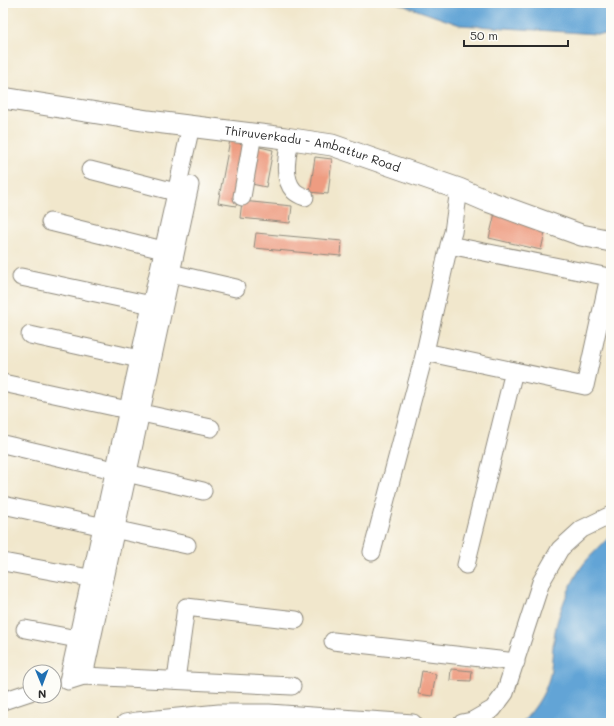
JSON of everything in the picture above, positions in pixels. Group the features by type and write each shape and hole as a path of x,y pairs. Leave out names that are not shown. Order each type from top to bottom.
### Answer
{"main road":[{"name":"Thiruverkadu - Ambattur Road","path":"3,98 148,121 332,145 460,189 487,201 581,235 611,241"}],"street":[{"path":"134,410 139,360 157,306 171,273 182,194 197,127"},
{"path":"242,197 253,134"},
{"path":"290,140 286,167 289,184 295,192 305,197"},
{"path":"90,170 182,194"},
{"path":"372,552 425,352 453,232 460,189"},
{"path":"69,680 97,580 109,528 157,306 163,250 182,194"},
{"path":"50,222 163,250"},
{"path":"425,352 586,386 609,277 449,245"},
{"path":"171,273 236,288"},
{"path":"21,277 157,306"},
{"path":"30,335 139,360"},
{"path":"466,565 514,371"},
{"path":"3,383 212,428"},
{"path":"3,444 203,491"},
{"path":"3,505 187,545"},
{"path":"462,723 472,721 493,709 505,693 541,582 560,549 582,529 611,515"},
{"path":"3,562 97,580"},
{"path":"69,680 77,639 97,580"},
{"path":"176,680 186,607 296,620"},
{"path":"25,629 77,639"},
{"path":"333,641 516,662"},
{"path":"69,680 176,680 292,686"},
{"path":"3,701 22,695"},
{"path":"125,723 137,720 219,713 262,713 413,723"}],"water":[{"path":"397,3 611,3 611,35 460,25"},
{"path":"611,537 611,723 521,723 537,705 548,683 556,625 569,589 586,561 607,539"}],"building":[{"path":"230,140 248,143 236,206 218,203"},
{"path":"255,146 273,150 266,187 247,183"},
{"path":"315,157 332,159 328,194 310,192"},
{"path":"242,201 292,206 290,223 240,218"},
{"path":"495,213 547,224 541,250 489,238"},
{"path":"256,233 342,241 341,256 254,248"},
{"path":"451,669 472,671 471,681 450,680"},
{"path":"422,671 436,674 432,696 418,694"},
{"path":"232,719 297,723 232,723"}]}
